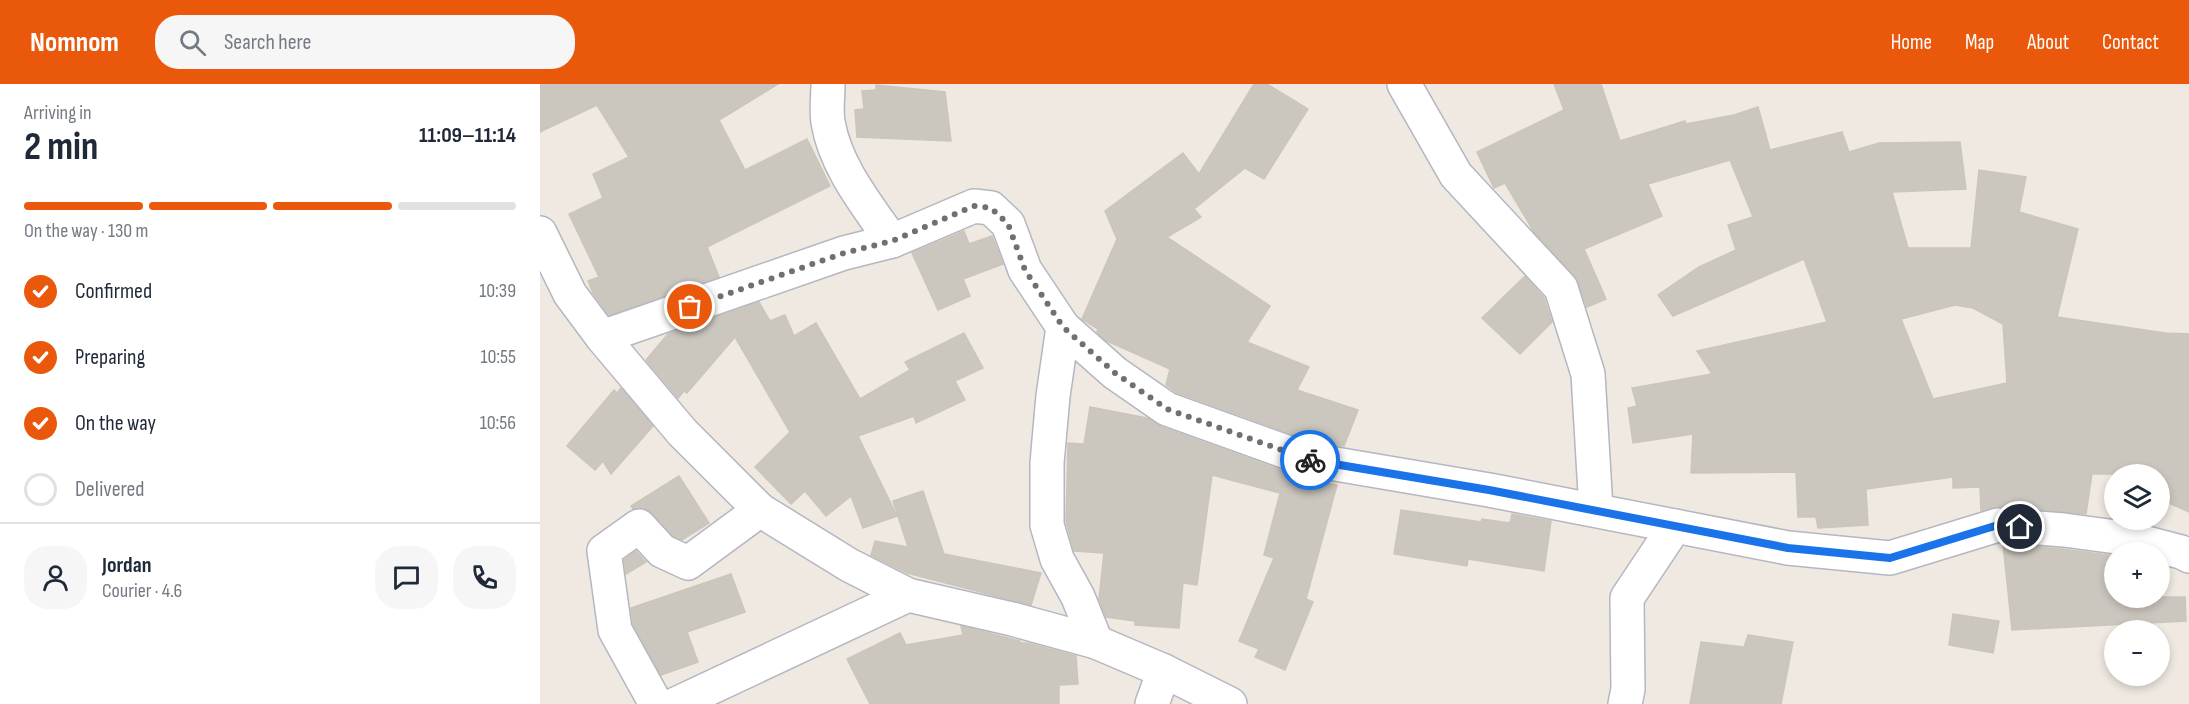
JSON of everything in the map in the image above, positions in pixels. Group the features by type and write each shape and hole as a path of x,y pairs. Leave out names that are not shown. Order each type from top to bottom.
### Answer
{"street":[{"path":"828,84 827,121 837,154 892,241"},
{"path":"1404,84 1456,175 1561,288 1588,374 1596,510"},
{"path":"602,337 844,253 892,241 974,206 991,208 1008,224 1025,270 1063,327 1115,373 1167,409 1306,459 1489,490 1788,548 1890,558 1998,525 2064,530 2131,539 2189,556"},
{"path":"540,233 570,294 602,337 682,432 760,510 849,565 909,595 1012,619 1096,642 1164,671 1230,704"},
{"path":"1063,327 1053,396 1047,463 1047,525 1057,559 1077,597 1096,642"},
{"path":"656,704 615,630 604,551 639,526 662,551 688,562 760,510"},
{"path":"1625,704 1628,689 1628,598 1675,526"},
{"path":"676,704 909,595"},
{"path":"1152,704 1164,671"}],"building":[{"path":"540,84 778,84 719,120 745,170 807,139 830,186 707,247 719,277 609,315 593,293 588,281 599,277 569,214 603,198 593,174 629,157 597,105 540,132"},
{"path":"1254,84 1267,84 1308,109 1264,179 1245,168 1194,209 1201,217 1167,237 1270,306 1247,342 1309,367 1297,390 1358,410 1344,446 1311,441 1176,392 1166,385 1170,369 1107,341 1097,332 1098,329 1082,319 1117,239 1105,211 1183,153 1199,174"},
{"path":"1554,84 1601,84 1620,141 1685,121 1686,124 1734,115 1758,107 1770,150 1842,132 1849,152 1879,143 1960,142 1966,189 1892,192 1908,248 1971,248 1979,170 2026,177 2019,212 2078,229 2057,317 2165,333 2189,334 2189,512 2170,503 2170,464 2104,464 2104,474 2092,474 2086,514 1999,506 1981,511 1980,487 1953,488 1953,477 1866,489 1868,525 1818,528 1816,517 1798,517 1796,472 1691,473 1693,434 1633,443 1628,408 1637,406 1632,388 1712,374 1697,351 1827,322 1804,259 1673,316 1658,295 1699,267 1736,250 1728,225 1753,217 1730,160 1648,184 1662,216 1584,249 1606,299 1587,307 1575,276 1534,232 1505,183 1494,188 1477,152 1564,110","holes":["1955,305 1973,308 2003,324 2007,383 1933,399 1901,319"]},
{"path":"876,85 945,92 951,141 857,137 855,110 864,109 862,91 876,90"},
{"path":"964,231 969,244 992,236 1003,264 963,279 970,296 938,310 912,253"},
{"path":"1525,276 1544,298 1552,322 1520,354 1482,318"},
{"path":"759,302 770,321 785,315 794,336 816,323 860,399 910,370 905,362 964,333 983,368 955,381 965,400 916,423 914,416 858,436 897,516 863,528 851,496 826,516 805,491 791,504 755,467 790,432 735,337 687,393 684,391 678,398 646,360 668,334"},
{"path":"621,388 653,426 611,474 603,461 595,470 567,446 614,390 617,393"},
{"path":"1090,407 1147,418 1161,427 1300,477 1337,485 1306,599 1313,602 1285,670 1255,657 1259,649 1239,641 1274,558 1264,555 1280,493 1212,475 1197,585 1183,583 1179,628 1135,625 1135,621 1106,617 1099,599 1104,553 1074,551 1066,522 1068,443 1084,444"},
{"path":"679,476 709,523 682,540 673,536 646,509 633,509 631,506"},
{"path":"923,491 944,554 1041,573 1031,605 907,573 871,555 875,541 908,547 893,501"},
{"path":"1401,510 1481,522 1482,519 1510,523 1512,514 1551,521 1544,571 1468,559 1467,566 1394,554"},
{"path":"2003,544 2104,555 2104,608 2170,608 2170,597 2185,597 2186,621 2104,620 2104,625 2012,630"},
{"path":"636,551 646,562 626,574 624,560"},
{"path":"731,574 745,612 687,632 698,662 661,675 633,624 631,608"},
{"path":"1953,614 1999,621 1993,653 1949,645"},
{"path":"961,626 1076,656 1078,684 1059,685 1059,704 870,704 847,659 900,633 906,645 963,635"},
{"path":"1748,635 1793,642 1781,704 1690,704 1701,642 1744,647"}],"way so far":[{"path":"690,307 844,253 892,241 974,206 991,208 1008,224 1025,270 1063,327 1115,373 1167,409 1310,460"}],"route":[{"path":"1310,460 1489,490 1788,548 1890,558 1998,525 2020,527"}]}
